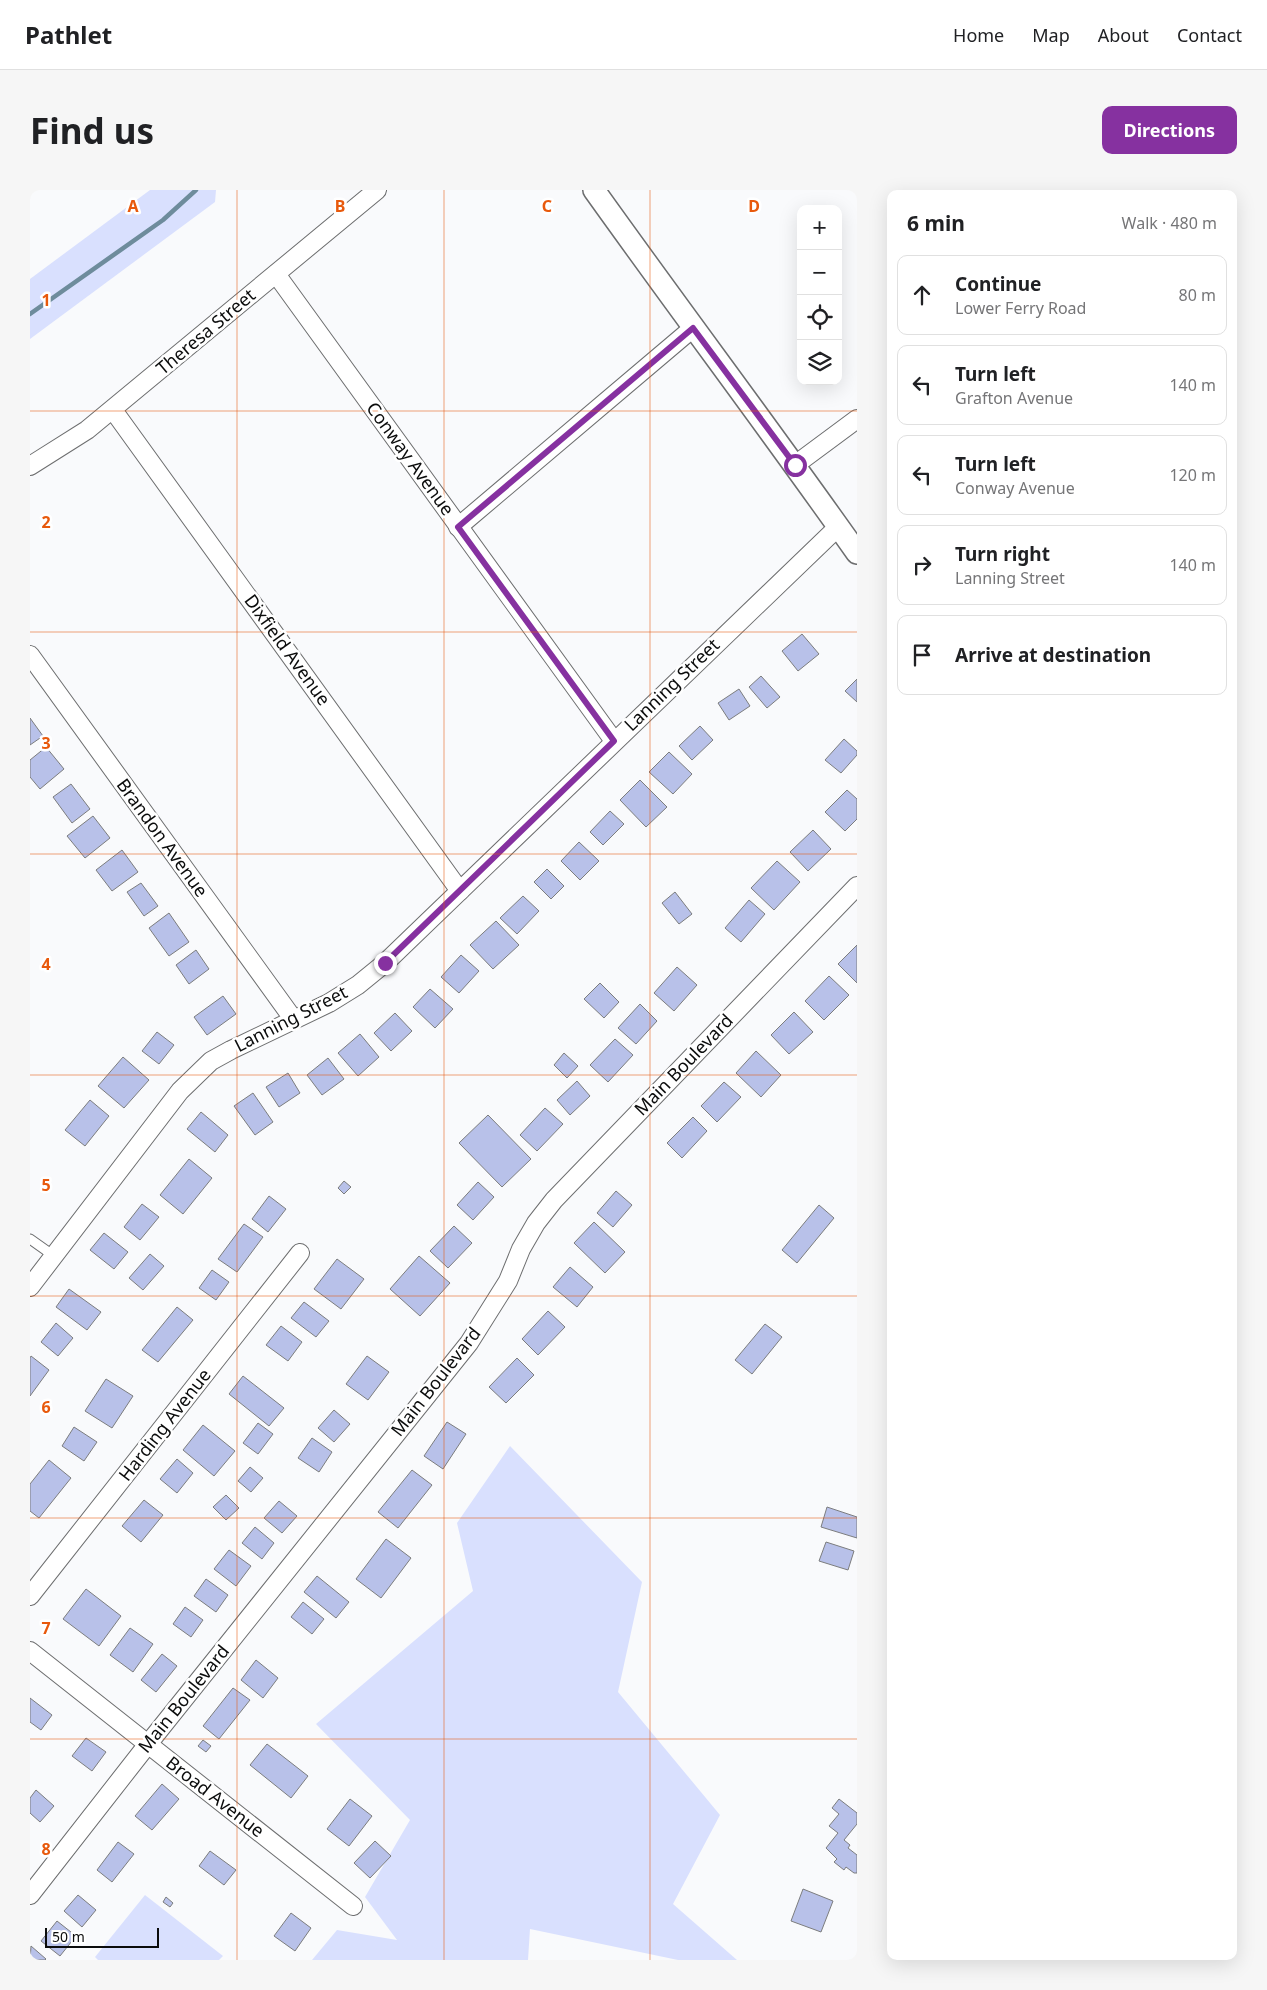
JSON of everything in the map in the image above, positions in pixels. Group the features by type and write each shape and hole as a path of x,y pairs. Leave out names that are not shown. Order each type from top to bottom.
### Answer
{"street":[{"name":"Theresa Street","path":"30,466 87,430 113,410 377,190"},
{"path":"594,190 857,553"},
{"name":"Conway Avenue","path":"276,274 614,741"},
{"path":"458,527 693,328"},
{"name":"Dixfield Avenue","path":"113,410 460,891"},
{"path":"795,465 857,420"},
{"name":"Lanning Street","path":"30,1287 180,1091 195,1075 211,1061 231,1050 329,1003 358,985 385,963 838,526"},
{"name":"Brandon Avenue","path":"30,655 294,1020"},
{"name":"Main Boulevard","path":"30,1895 148,1744 469,1344 508,1281 521,1249 536,1223 554,1200 857,886"},
{"name":"Harding Avenue","path":"30,1596 300,1253"},
{"name":"Broad Avenue","path":"30,1651 353,1906"}],"lane":[{"path":"30,1239 54,1256"}],"shaded area":[{"path":"150,190 216,190 215,202 30,339 30,279"},
{"path":"510,1446 642,1582 618,1692 720,1815 673,1904 737,1960 678,1960 530,1929 528,1960 312,1960 337,1930 397,1940 365,1897 410,1820 316,1724 473,1591 457,1523"},
{"path":"145,1895 223,1956 219,1960 98,1960 95,1957"}],"building":[{"path":"802,634 819,654 798,671 782,651"},
{"path":"761,676 780,697 767,708 749,687"},
{"path":"857,679 857,702 845,691"},
{"path":"739,689 750,706 729,720 718,703"},
{"path":"30,718 43,736 30,745"},
{"path":"700,726 713,740 692,760 679,746"},
{"path":"844,739 857,751 857,755 841,773 825,760"},
{"path":"46,747 64,769 40,789 30,777 30,760"},
{"path":"669,752 692,774 673,794 649,772"},
{"path":"640,780 667,807 646,827 620,800"},
{"path":"71,784 90,809 72,823 53,797"},
{"path":"847,790 857,799 857,819 845,831 825,812"},
{"path":"610,811 624,824 603,845 590,832"},
{"path":"93,816 110,838 85,858 67,836"},
{"path":"813,830 831,849 808,871 790,852"},
{"path":"579,842 599,861 580,880 561,861"},
{"path":"122,850 138,872 112,891 96,870"},
{"path":"777,861 800,882 774,910 751,888"},
{"path":"547,869 564,886 551,899 534,882"},
{"path":"141,883 158,906 144,916 127,892"},
{"path":"675,892 692,914 679,924 662,903"},
{"path":"523,896 539,911 517,934 500,918"},
{"path":"749,900 765,914 741,942 725,928"},
{"path":"169,913 189,942 169,956 149,928"},
{"path":"496,921 519,945 493,969 470,945"},
{"path":"857,945 857,983 838,964"},
{"path":"196,950 209,969 189,984 176,965"},
{"path":"461,955 479,971 459,993 441,977"},
{"path":"677,967 697,985 674,1011 654,993"},
{"path":"829,976 849,995 824,1020 805,1001"},
{"path":"600,983 619,1002 604,1018 584,999"},
{"path":"430,989 453,1009 435,1028 413,1007"},
{"path":"223,996 236,1014 207,1035 194,1017"},
{"path":"640,1004 657,1021 636,1044 618,1028"},
{"path":"794,1012 813,1032 789,1054 771,1035"},
{"path":"395,1013 412,1031 391,1051 374,1033"},
{"path":"157,1032 174,1045 159,1064 142,1051"},
{"path":"360,1034 379,1057 358,1076 338,1053"},
{"path":"615,1039 633,1055 608,1082 590,1065"},
{"path":"756,1051 781,1075 761,1097 736,1073"},
{"path":"564,1053 578,1066 567,1078 554,1065"},
{"path":"123,1057 149,1080 124,1108 98,1086"},
{"path":"328,1058 344,1079 322,1095 307,1075"},
{"path":"288,1073 300,1093 279,1107 266,1087"},
{"path":"577,1081 590,1096 570,1115 557,1100"},
{"path":"724,1082 741,1097 717,1122 701,1106"},
{"path":"253,1093 273,1122 255,1135 234,1106"},
{"path":"90,1100 109,1116 85,1146 65,1130"},
{"path":"545,1108 563,1124 537,1151 520,1135"},
{"path":"201,1112 228,1135 215,1152 187,1129"},
{"path":"488,1115 531,1159 502,1187 459,1143"},
{"path":"693,1117 707,1131 682,1158 667,1143"},
{"path":"189,1159 212,1178 183,1214 160,1195"},
{"path":"344,1181 351,1187 344,1194 338,1188"},
{"path":"478,1182 494,1197 473,1220 457,1205"},
{"path":"616,1191 632,1205 613,1227 597,1213"},
{"path":"269,1196 286,1209 268,1232 252,1219"},
{"path":"142,1204 159,1217 140,1240 124,1227"},
{"path":"819,1205 834,1218 797,1263 782,1250"},
{"path":"594,1222 625,1252 605,1273 574,1243"},
{"path":"244,1224 263,1237 237,1272 218,1259"},
{"path":"454,1226 472,1243 448,1268 430,1251"},
{"path":"104,1233 128,1252 114,1269 90,1250"},
{"path":"150,1254 164,1266 143,1290 129,1278"},
{"path":"419,1256 450,1283 420,1316 390,1289"},
{"path":"337,1259 364,1279 341,1309 314,1289"},
{"path":"570,1267 593,1287 577,1307 553,1287"},
{"path":"212,1270 229,1282 216,1300 199,1288"},
{"path":"69,1289 101,1312 87,1330 56,1307"},
{"path":"304,1302 329,1321 316,1337 291,1318"},
{"path":"177,1307 193,1320 158,1362 142,1350"},
{"path":"548,1311 565,1327 538,1355 522,1339"},
{"path":"56,1323 73,1338 58,1356 41,1342"},
{"path":"765,1324 782,1337 752,1374 735,1360"},
{"path":"281,1326 302,1342 288,1361 266,1345"},
{"path":"31,1356 49,1370 30,1396 30,1358"},
{"path":"367,1356 389,1372 368,1400 346,1384"},
{"path":"517,1358 534,1375 506,1403 489,1387"},
{"path":"243,1376 284,1408 269,1426 229,1394"},
{"path":"106,1379 133,1396 112,1428 85,1411"},
{"path":"334,1410 350,1424 334,1442 318,1428"},
{"path":"447,1422 466,1434 443,1469 424,1456"},
{"path":"258,1423 273,1434 258,1454 243,1443"},
{"path":"203,1425 235,1451 214,1476 183,1450"},
{"path":"74,1427 97,1442 84,1461 62,1446"},
{"path":"312,1438 332,1452 319,1472 298,1458"},
{"path":"177,1459 193,1473 177,1493 160,1479"},
{"path":"49,1460 71,1478 39,1518 30,1511 30,1484"},
{"path":"250,1467 263,1478 251,1492 238,1481"},
{"path":"412,1470 432,1485 398,1528 378,1512"},
{"path":"226,1495 239,1508 226,1520 213,1507"},
{"path":"144,1500 163,1515 141,1542 122,1526"},
{"path":"279,1501 297,1516 282,1533 264,1518"},
{"path":"827,1507 857,1517 857,1538 821,1527"},
{"path":"255,1527 274,1543 262,1559 242,1543"},
{"path":"386,1539 411,1558 381,1598 356,1579"},
{"path":"826,1542 854,1551 848,1570 819,1561"},
{"path":"229,1550 251,1566 236,1586 214,1569"},
{"path":"317,1576 349,1602 336,1618 304,1592"},
{"path":"206,1579 228,1595 216,1612 194,1596"},
{"path":"86,1589 121,1616 99,1646 63,1619"},
{"path":"303,1602 324,1619 312,1634 291,1617"},
{"path":"185,1607 203,1620 191,1637 173,1624"},
{"path":"130,1628 153,1644 133,1672 110,1655"},
{"path":"162,1654 177,1666 156,1692 141,1680"},
{"path":"256,1660 278,1678 263,1698 241,1680"},
{"path":"233,1688 250,1700 219,1739 203,1726"},
{"path":"30,1698 52,1715 41,1730 30,1722"},
{"path":"86,1738 106,1752 92,1771 72,1756"},
{"path":"203,1740 211,1746 206,1752 198,1746"},
{"path":"267,1744 308,1776 291,1798 250,1765"},
{"path":"162,1784 179,1799 152,1830 135,1816"},
{"path":"36,1790 54,1806 40,1822 30,1813 30,1798"},
{"path":"350,1799 372,1816 349,1846 327,1829"},
{"path":"839,1799 857,1813 857,1824 844,1840 850,1845 848,1848 857,1855 857,1873 846,1867 844,1870 834,1862 837,1859 826,1848 838,1833 829,1826 839,1814 832,1808"},
{"path":"375,1841 391,1856 370,1878 354,1863"},
{"path":"118,1842 134,1854 112,1882 97,1870"},
{"path":"210,1851 236,1870 224,1885 199,1866"},
{"path":"803,1889 833,1901 821,1932 791,1921"},
{"path":"78,1895 96,1910 82,1927 64,1911"},
{"path":"166,1897 173,1903 170,1907 163,1902"},
{"path":"291,1913 311,1928 295,1951 274,1936"},
{"path":"57,1921 76,1936 60,1956 41,1941"},
{"path":"31,1946 46,1959 30,1960"}],"waterway":[{"path":"30,314 163,220 196,190"}],"route":[{"path":"385,963 614,741 458,527 693,328 795,465"}]}
